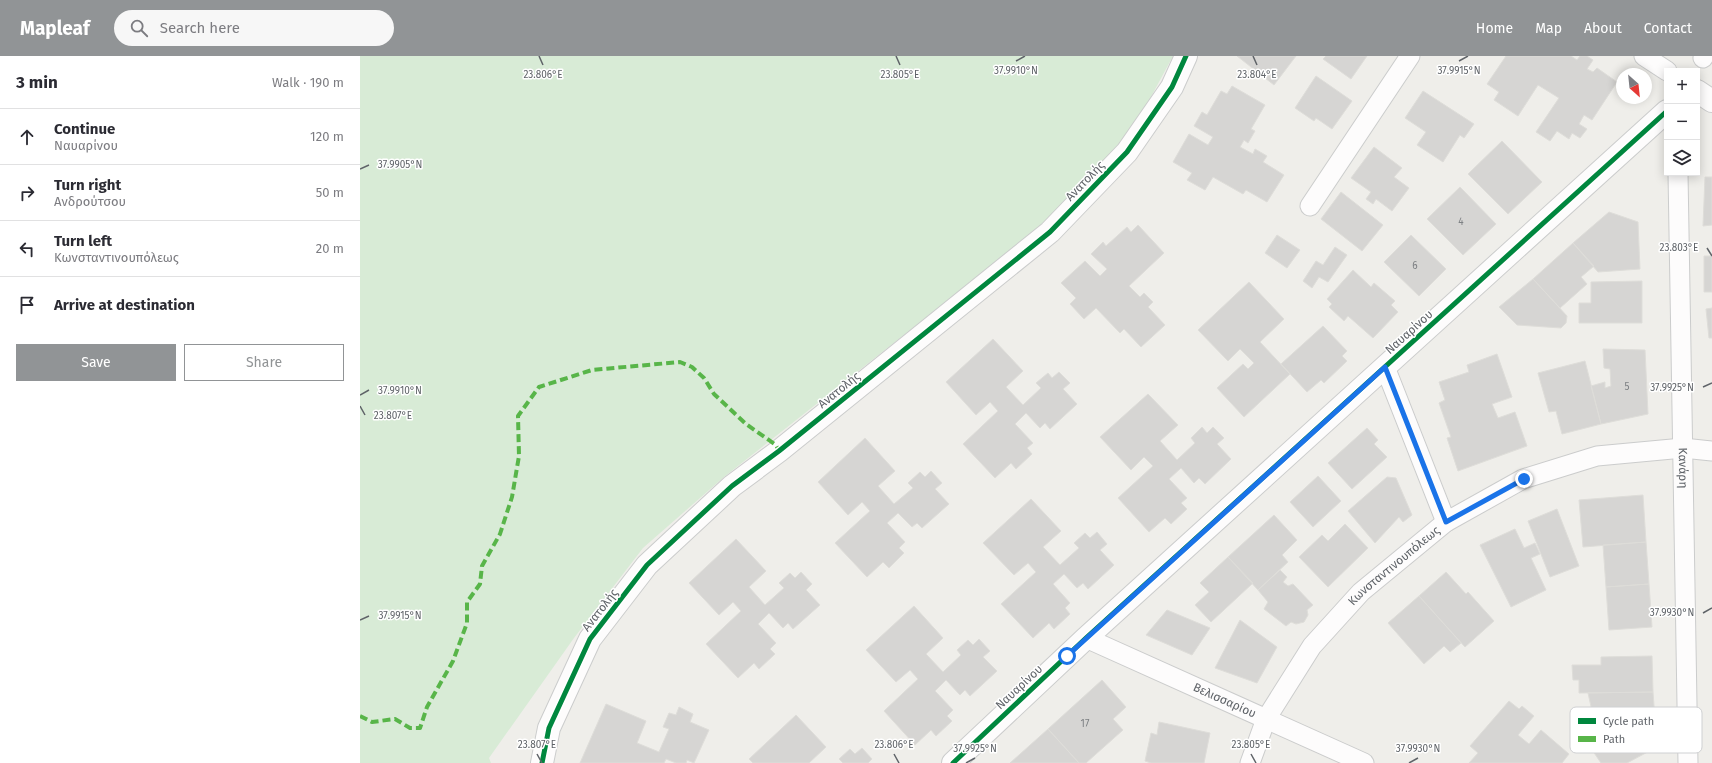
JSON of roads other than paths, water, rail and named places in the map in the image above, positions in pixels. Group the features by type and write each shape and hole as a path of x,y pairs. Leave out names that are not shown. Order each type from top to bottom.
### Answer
{"street":[{"name":"Ανατολής","path":"542,763 549,728 590,639 647,565 732,486 779,452 1050,232 1127,152 1172,87 1186,56"},
{"path":"1310,206 1410,56"},
{"path":"1644,56 1664,69"},
{"path":"1700,93 1712,101"},
{"name":"Ναυαρίνου","path":"953,763 1086,638 1664,114"},
{"name":"Κανάρη","path":"1678,176 1687,707"},
{"path":"1385,367 1446,522"},
{"name":"Κωνσταντινουπόλεως","path":"1250,763 1266,719 1312,646 1361,592 1446,522 1524,479 1597,456 1683,448 1712,451"},
{"name":"Βελισσαρίου","path":"1086,638 1364,763"},
{"name":"Κανάρη","path":"1688,753 1688,763"}]}
